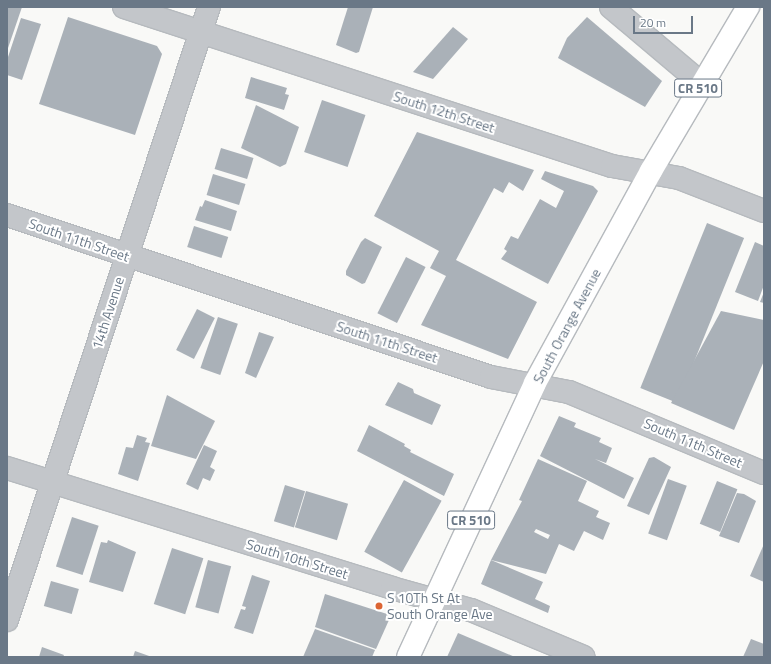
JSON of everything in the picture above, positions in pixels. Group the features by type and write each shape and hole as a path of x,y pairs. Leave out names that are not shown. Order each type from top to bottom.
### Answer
{"main road":[{"name":"South Orange Avenue","path":"408,657 433,600 535,383 651,171 701,83 748,7"}],"street":[{"name":"South 12th Street","path":"124,7 612,166 651,171 680,178 764,211"},
{"name":"14th Avenue","path":"7,620 209,7"},
{"path":"611,7 701,83"},
{"name":"South 11th Street","path":"7,215 491,377 535,383 569,392 764,473"},
{"name":"South 10th Street","path":"7,468 433,600 471,610 584,657"}],"building":[{"path":"7,7 22,7 7,51"},
{"path":"348,7 373,7 359,52 356,53 336,45"},
{"path":"68,17 157,46 162,54 135,135 39,104"},
{"path":"587,17 662,81 645,107 558,58 567,38"},
{"path":"21,18 41,24 22,80 7,75 7,60"},
{"path":"453,27 468,39 433,79 413,72"},
{"path":"251,77 287,88 285,94 289,95 284,110 245,98"},
{"path":"322,100 365,115 348,167 304,152"},
{"path":"256,105 299,127 286,164 280,167 241,148"},
{"path":"417,132 534,170 523,191 509,182 503,193 494,188 456,260 537,302 508,359 421,325 446,276 430,268 439,251 374,216"},
{"path":"221,148 254,158 247,179 215,169"},
{"path":"545,171 593,186 598,191 548,284 501,259 507,251 504,249 511,236 518,239 540,199 556,208 564,191 541,179"},
{"path":"213,174 246,184 239,205 207,195"},
{"path":"205,200 237,211 231,231 195,220 200,206 202,207"},
{"path":"707,223 744,238 677,403 640,388"},
{"path":"194,226 228,237 221,258 187,247"},
{"path":"365,238 382,247 365,283 362,284 346,275 346,271 361,242"},
{"path":"755,242 764,246 764,285 758,301 735,292"},
{"path":"406,257 426,267 397,323 377,313"},
{"path":"764,292 764,303 760,302"},
{"path":"197,309 215,318 194,359 176,350"},
{"path":"721,311 764,320 764,361 734,430 671,403"},
{"path":"218,317 238,324 220,375 200,368"},
{"path":"259,332 274,337 256,378 245,373"},
{"path":"398,382 413,389 414,393 441,405 432,425 385,405"},
{"path":"167,395 215,421 196,459 151,446"},
{"path":"559,416 576,423 574,427 601,438 599,442 612,448 606,463 595,459 634,478 624,499 540,456"},
{"path":"369,425 405,444 404,446 411,450 410,452 454,474 444,496 357,451"},
{"path":"137,435 147,438 145,442 150,443 138,481 118,474 126,447 133,448"},
{"path":"204,445 217,451 210,467 215,470 210,481 203,478 198,490 186,484"},
{"path":"654,457 671,467 649,515 627,506 649,458"},
{"path":"538,459 587,481 578,501 599,511 596,517 610,523 603,540 584,531 574,551 559,544 546,574 491,560 522,501 519,500","holes":["536,529 550,535 548,539 534,532"]},
{"path":"668,479 687,486 667,540 648,534"},
{"path":"404,480 442,501 402,573 364,552"},
{"path":"717,481 737,489 720,532 700,524"},
{"path":"285,485 305,491 294,527 274,521"},
{"path":"306,491 348,504 337,540 295,527"},
{"path":"737,493 744,494 756,501 739,543 719,536"},
{"path":"72,517 99,526 83,575 56,566"},
{"path":"108,540 136,552 123,592 89,582 101,542 107,543"},
{"path":"764,544 764,582 750,576"},
{"path":"172,548 203,558 185,614 154,604"},
{"path":"208,560 231,566 219,614 195,607"},
{"path":"491,560 543,582 535,599 550,606 548,613 481,584"},
{"path":"252,575 270,581 253,634 234,628 241,609 245,610 246,607 242,606"},
{"path":"51,581 79,589 72,614 44,606"},
{"path":"325,594 387,614 389,620 376,649 315,627"},
{"path":"315,629 375,650 372,657 303,657"},
{"path":"458,633 515,657 447,657"},
{"path":"751,639 764,644 764,657 743,657"},
{"path":"42,647 64,655 63,657 39,657"},
{"path":"135,651 152,657 133,657"}],"place":[{"name":"S 10Th St At South Orange Ave","path":"379,606"}]}
